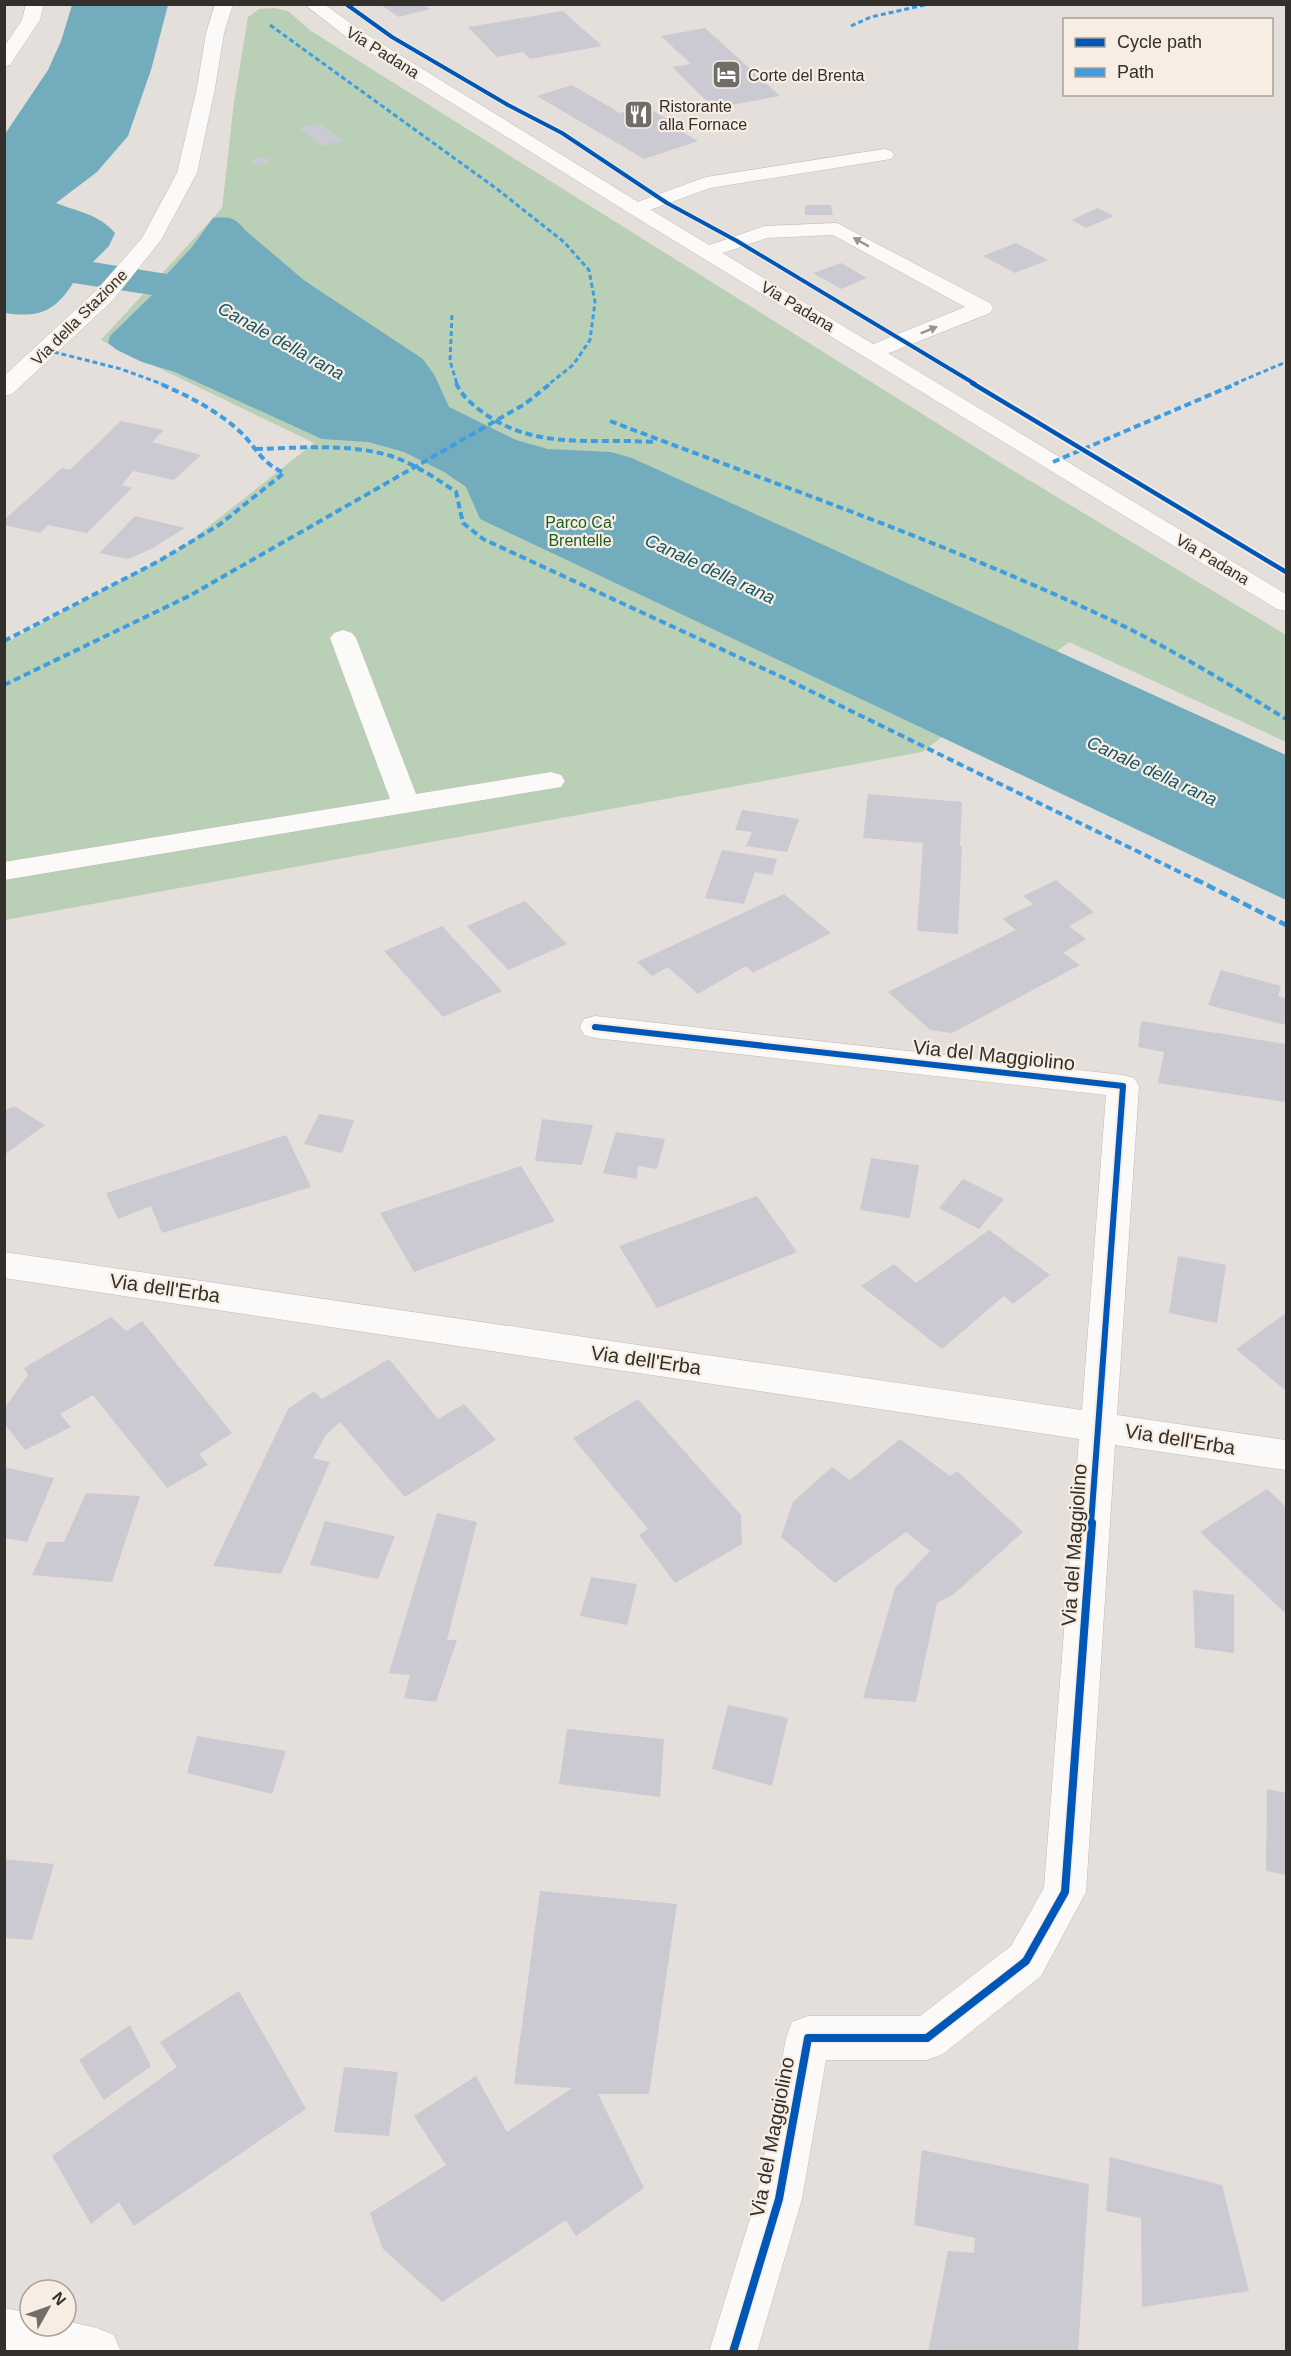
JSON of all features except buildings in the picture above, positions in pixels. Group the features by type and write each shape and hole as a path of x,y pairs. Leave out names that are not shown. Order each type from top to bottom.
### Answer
{"street":[{"path":"4,61 31,20 34,4"},
{"name":"Via della Stazione","path":"4,389 104,296 151,240 187,173 206,88 215,33 224,4"},
{"name":"Via Padana","path":"312,4 365,41 636,209 1287,604"},
{"path":"636,209 706,183 884,155"},
{"path":"708,252 765,232 837,229 982,308 874,352"},
{"path":"343,638 406,805"},
{"path":"4,871 551,782"},
{"name":"Via del Maggiolino","path":"595,1027 1124,1086 1065,1892 1026,1960 927,2038 808,2038 779,2199 733,2352"},
{"name":"Via dell'Erba","path":"4,1265 1287,1455"},
{"path":"4,2332 97,2352"}],"green space":[{"name":"Parco Ca' Brentelle","path":"274,8 288,11 311,31 999,462 1286,635 1286,742 1069,642 922,752 5,920 5,643 180,549 314,443 101,340 222,208 234,102 248,17 259,9"}],"water":[{"name":"Canale della rana","path":"72,5 168,5 151,70 128,136 97,172 56,203 88,214 115,233 109,246 93,262 167,274 192,247 213,218 231,218 305,281 423,359 435,376 449,407 516,440 548,449 611,452 632,458 1286,755 1286,900 480,519 466,487 444,472 404,452 368,442 322,439 175,372 142,362 117,350 108,343 110,336 152,295 73,283 59,301 45,311 27,314 5,313 5,134 48,70 61,41"}],"marked path":[{"path":"851,26 871,17 929,4"},
{"path":"4,685 189,596 525,404 573,365 590,340 595,302 589,270 564,242 497,189 270,25"},
{"path":"452,315 449,347 453,375 466,398 491,418 516,432 534,437 567,441 654,442"},
{"path":"4,641 159,561 219,525 284,473 264,462 234,426 190,398 145,377 97,362 46,350"},
{"path":"1053,462 1286,362"},
{"path":"610,421 976,561 1096,613 1192,663 1286,719"},
{"path":"256,449 351,449 391,456 430,475 456,492 463,523 483,539 786,679 1286,925"}],"cycle path":[{"path":"346,4 392,37 508,105 562,133 667,203 737,241 1286,572"},
{"path":"595,1027 1123,1086 1065,1892 1026,1961 927,2038 808,2038 779,2199 733,2352"}],"place":[{"name":"Corte del Brenta","path":"727,75"},
{"name":"Ristorante alla Fornace","path":"638,115"}]}
